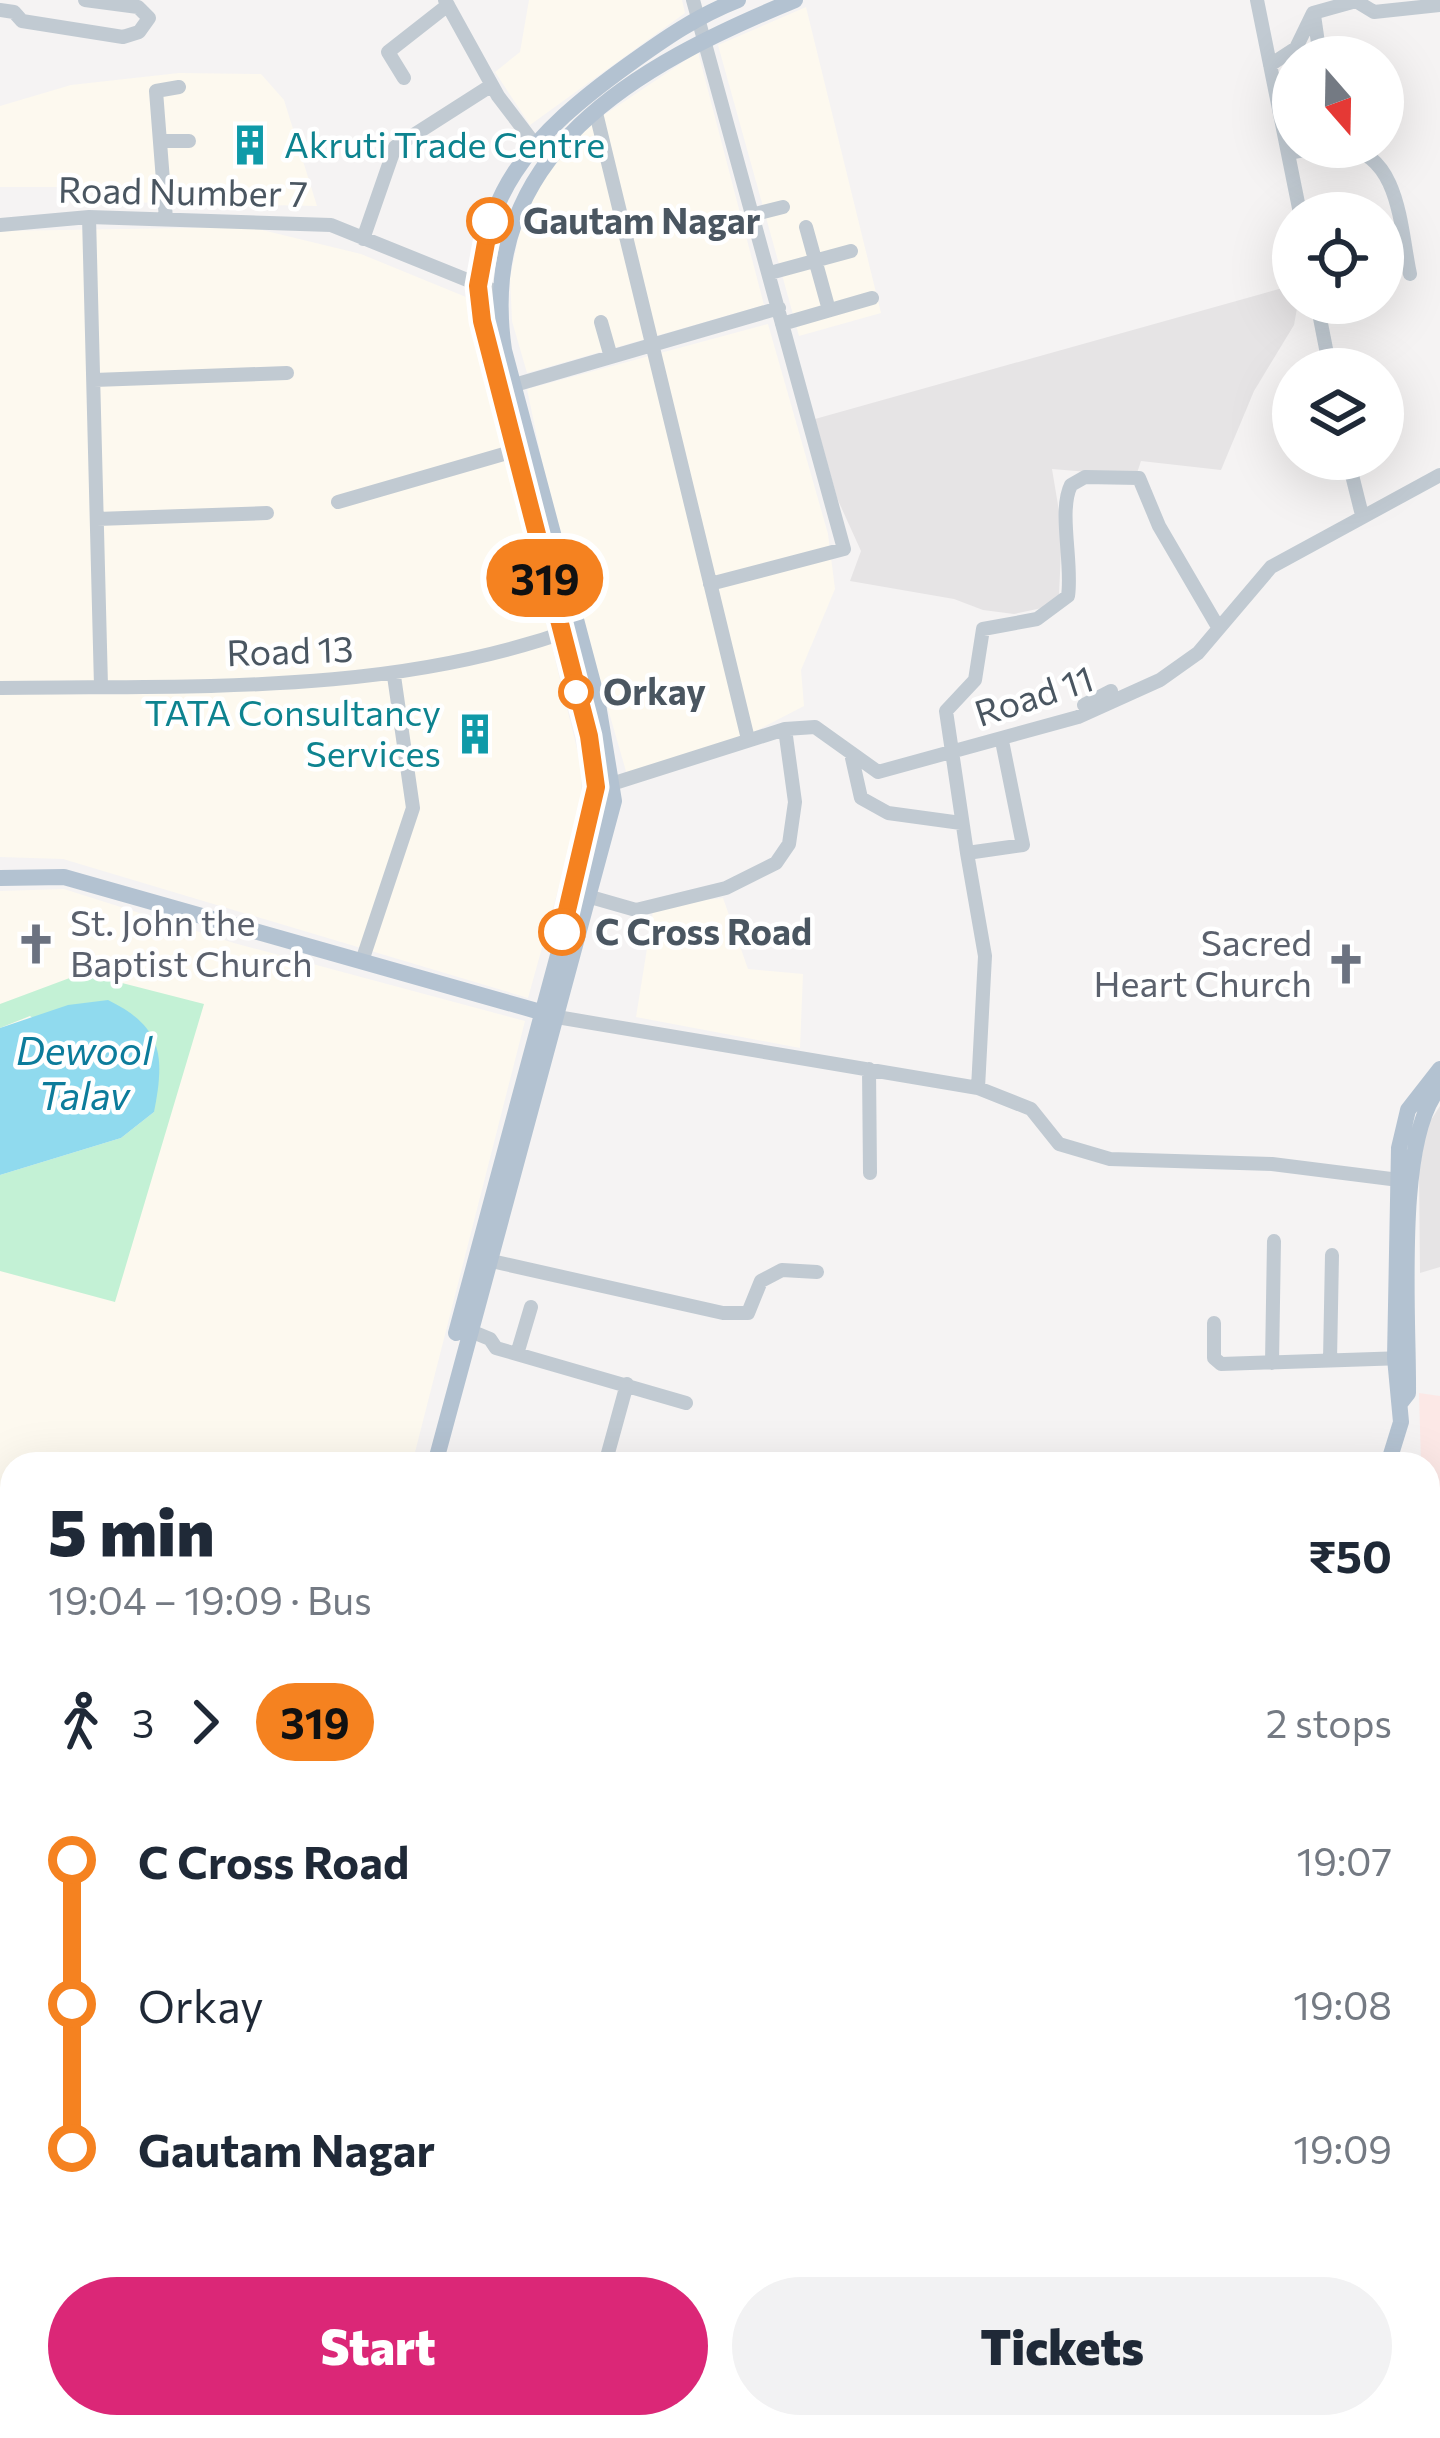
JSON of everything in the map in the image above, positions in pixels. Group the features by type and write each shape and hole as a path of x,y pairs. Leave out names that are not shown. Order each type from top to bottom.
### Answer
{"main road":[{"path":"427,1452 583,895 604,786 487,289 490,221 533,142 567,109 694,8 738,0"},
{"path":"487,289 512,221 546,158 596,113 703,38 795,0"},
{"path":"0,878 64,877 548,1014"},
{"path":"438,1452 548,1014"},
{"path":"1391,1452 1401,1402 1408,1393 1402,1358 1399,1180 1408,1110 1440,1069"},
{"path":"1402,1358 1412,1152 1424,1105 1440,1087"}],"street":[{"path":"11,7 22,21 123,37 139,32 149,18 138,8 85,0"},
{"path":"1257,0 1272,75"},
{"path":"1270,65 1296,48 1313,13 1356,1 1375,12 1440,5"},
{"path":"404,78 388,52 447,3 492,85 533,142"},
{"path":"694,8 755,214 844,549 710,584"},
{"path":"1313,13 1317,36"},
{"path":"363,239 395,147 492,85"},
{"path":"166,219 156,91 179,87"},
{"path":"596,113 748,739"},
{"path":"160,140 189,141"},
{"path":"1384,168 1410,274"},
{"path":"755,214 783,207"},
{"path":"89,217 101,686"},
{"name":"Road Number 7","path":"0,225 89,217 331,225 487,289"},
{"path":"806,227 830,310"},
{"path":"770,274 850,251"},
{"path":"507,388 650,346 872,298"},
{"path":"601,322 611,357"},
{"path":"94,380 287,373"},
{"path":"338,502 522,449"},
{"name":"Road 11","path":"785,729 815,728 878,772 1078,716 1160,680 1198,653 1271,567 1440,475"},
{"path":"978,1088 985,956 945,713 975,680 983,628 1035,620 1068,596 1072,552 1065,506 1071,485 1085,477 1137,477 1218,627"},
{"path":"1353,480 1362,515"},
{"path":"97,520 267,513"},
{"path":"1159,525 1156,530 1199,609 1194,620"},
{"name":"Road 13","path":"0,688 394,676 567,631"},
{"path":"362,962 413,808 410,754 394,676"},
{"path":"954,750 1091,703 1111,691"},
{"path":"583,895 636,910 726,888 776,863 789,844 795,802 785,729 604,786"},
{"path":"967,853 1023,845 1002,740"},
{"path":"852,758 861,798 888,813 962,823"},
{"path":"548,1014 978,1088 1031,1109 1059,1144 1110,1159 1272,1164 1399,1180"},
{"path":"869,1069 870,1173"},
{"path":"1272,1363 1274,1240"},
{"path":"1330,1360 1332,1255"},
{"path":"487,1260 723,1313 748,1313 761,1281 782,1270 818,1272"},
{"path":"517,1354 530,1307"},
{"path":"1214,1323 1216,1362 1402,1358"},
{"path":"466,1339 490,1339 496,1348 686,1403"},
{"path":"607,1452 627,1384"}],"shaded area":[{"path":"529,0 682,0 685,13 530,125 495,72 520,52"},
{"path":"806,7 881,313 799,336 718,45"},
{"path":"698,52 764,305 527,373 512,321 510,278 522,220 551,162 592,123"},
{"path":"179,73 261,74 284,100 317,206 117,202 114,187 0,187 0,106 71,85"},
{"path":"250,227 361,254 466,297 582,769 580,811 528,998 63,859 0,857 0,231"},
{"path":"1272,291 1272,324 1294,324 1280,348 1272,348 1272,361 1254,391 1221,470 1141,461 1136,476 1052,469 1062,529 1059,595 1042,608 1014,614 850,581 861,551 837,498 815,419"},
{"path":"768,324 828,534 835,589 801,670 804,706 744,737 627,775 555,524 527,389"},
{"path":"64,889 234,943 525,1021 415,1452 0,1452 0,891"},
{"path":"723,898 748,969 803,974 800,1048 636,1017 654,905"},
{"path":"1440,1106 1440,1267 1420,1273 1419,1172 1427,1126"},
{"path":"1419,1393 1440,1396 1440,1452 1421,1452"}],"green space":[{"path":"83,973 204,1004 115,1302 0,1271 0,1175 121,1138 154,1112 30,1016 0,1028 0,1004"}],"water":[{"name":"Dewool Talav","path":"108,1000 140,1021 156,1045 159,1075 154,1112 121,1138 0,1175 0,1028 68,1005"}],"bus line":[{"name":"319","path":"490,221 478,286 482,321 589,736 596,787 562,932"}],"place":[{"name":"Akruti Trade Centre","path":"250,145"},
{"name":"Gautam Nagar","path":"490,221"},
{"name":"Orkay","path":"576,692"},
{"name":"TATA Consultancy Services","path":"475,734"},
{"name":"C Cross Road","path":"562,932"},
{"name":"St. John the Baptist Church","path":"36,944"},
{"name":"Sacred Heart Church","path":"1346,964"}]}
